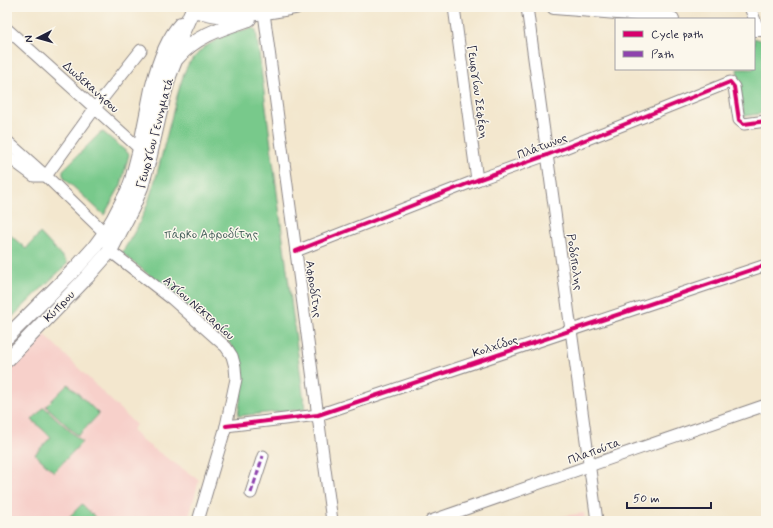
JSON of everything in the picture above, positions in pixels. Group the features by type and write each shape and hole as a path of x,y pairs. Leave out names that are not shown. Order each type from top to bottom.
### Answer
{"main road":[{"path":"192,8 206,14 239,15 264,13 295,7"},
{"path":"554,7 623,10 667,18"},
{"name":"Γεωργίου Γεννηματά","path":"110,251 141,187 169,76 176,58 182,33 192,8"},
{"name":"Γεωργίου Γεννηματά","path":"105,233 128,191 132,180 154,80 166,49 176,29 192,8"},
{"path":"176,58 187,47 201,37 225,26 264,13"},
{"name":"Κύπρου","path":"7,337 76,268 105,233"},
{"name":"Κύπρου","path":"7,360 110,251"}],"street":[{"name":"Γεωργίου Σεφέρη","path":"454,7 477,180"},
{"name":"Ροδόπολης","path":"526,7 597,521"},
{"path":"750,7 761,30"},
{"name":"Αφροδίτης","path":"264,13 332,521"},
{"name":"Δωδεκανήσου","path":"7,29 140,149"},
{"path":"46,176 95,108 141,50"},
{"name":"Πλάτωνος","path":"296,251 477,180 643,118 730,82 734,87 739,120 744,124 766,121"},
{"path":"7,141 105,233 110,251"},
{"path":"7,156 34,176 46,176"},
{"name":"Αγίου Νεκταρίου","path":"110,251 172,299 226,347 232,356 236,379 226,426 198,521"},
{"name":"Κολχίδος","path":"226,426 318,415 766,265"},
{"name":"Πλαπούτα","path":"431,521 766,405"},
{"path":"251,493 263,456"}],"shaded area":[{"path":"45,335 136,425 132,430 144,442 199,480 188,521 7,521 7,373"},
{"path":"584,513 585,521 529,521"}],"green space":[{"name":"πάρκο Αφροδίτης","path":"253,28 256,30 305,409 238,416 243,379 239,357 228,341 213,326 122,253 138,226 148,203 177,96 184,73 189,63 203,48 218,39 231,33"},
{"path":"755,38 766,42 766,113 744,116 737,70 755,70"},
{"path":"103,132 129,154 121,185 104,215 66,180 63,175 63,170 99,134"},
{"path":"7,232 26,249 40,233 68,263 7,322"},
{"path":"68,384 99,414 78,436 46,406"},
{"path":"44,407 82,442 54,472 35,454 51,437 32,420"},
{"path":"82,504 99,521 65,521"}],"marked path":[{"path":"251,493 263,456"}],"cycle path":[{"path":"296,251 477,180 547,155 730,82 734,87 739,120 744,124 766,121"},
{"path":"226,426 318,415 766,265"}]}
